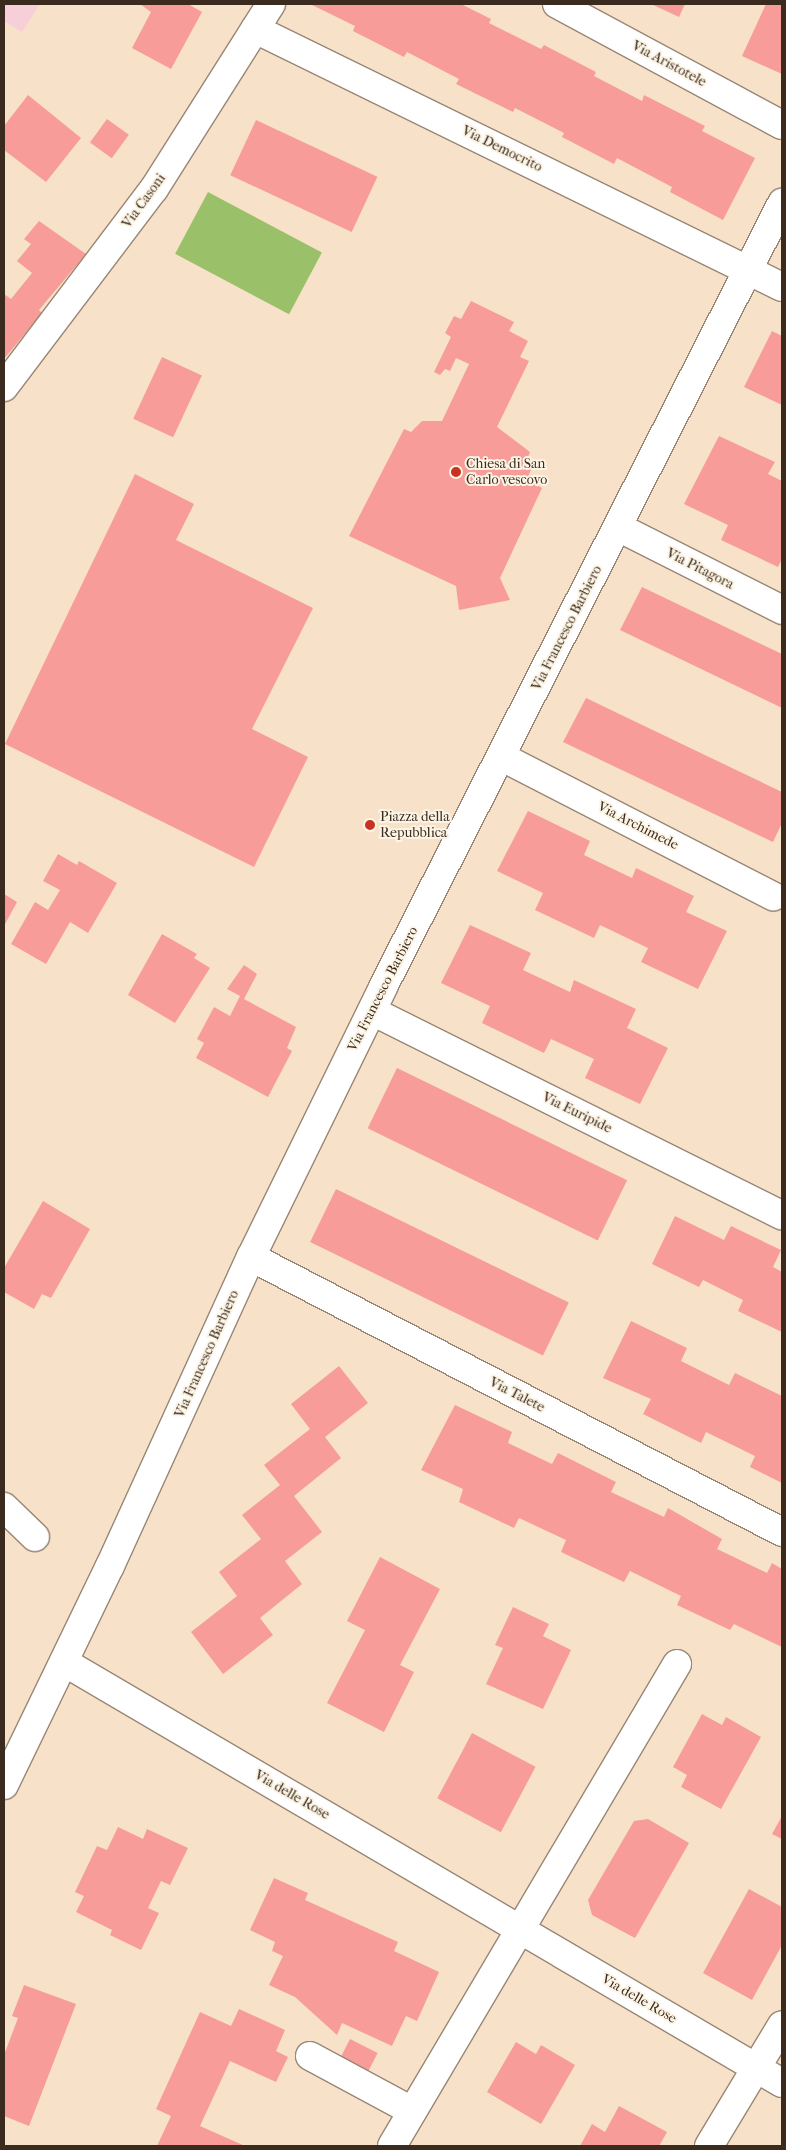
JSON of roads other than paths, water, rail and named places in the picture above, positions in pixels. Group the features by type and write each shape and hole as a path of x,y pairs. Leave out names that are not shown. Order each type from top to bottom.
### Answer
{"street":[{"name":"Via Casoni","path":"4,388 154,189 271,4"},
{"name":"Via Aristotele","path":"557,4 782,125"},
{"name":"Via Democrito","path":"255,29 782,287"},
{"name":"Via Francesco Barbiero","path":"4,1785 64,1662 251,1257 372,1011 750,270 782,203"},
{"name":"Via Pitagora","path":"618,527 782,610"},
{"name":"Via Archimede","path":"502,756 773,896"},
{"name":"Via Euripide","path":"372,1011 782,1215"},
{"name":"Via Talete","path":"251,1257 782,1532"},
{"path":"4,1507 35,1537"},
{"name":"Via delle Rose","path":"64,1662 782,2083"},
{"path":"392,2146 677,1664"},
{"path":"709,2146 758,2068 782,2025"},
{"path":"310,2056 412,2111"}],"place":[{"name":"Chiesa di San Carlo vescovo","path":"456,472"},
{"name":"Piazza della Repubblica","path":"370,825"}]}
